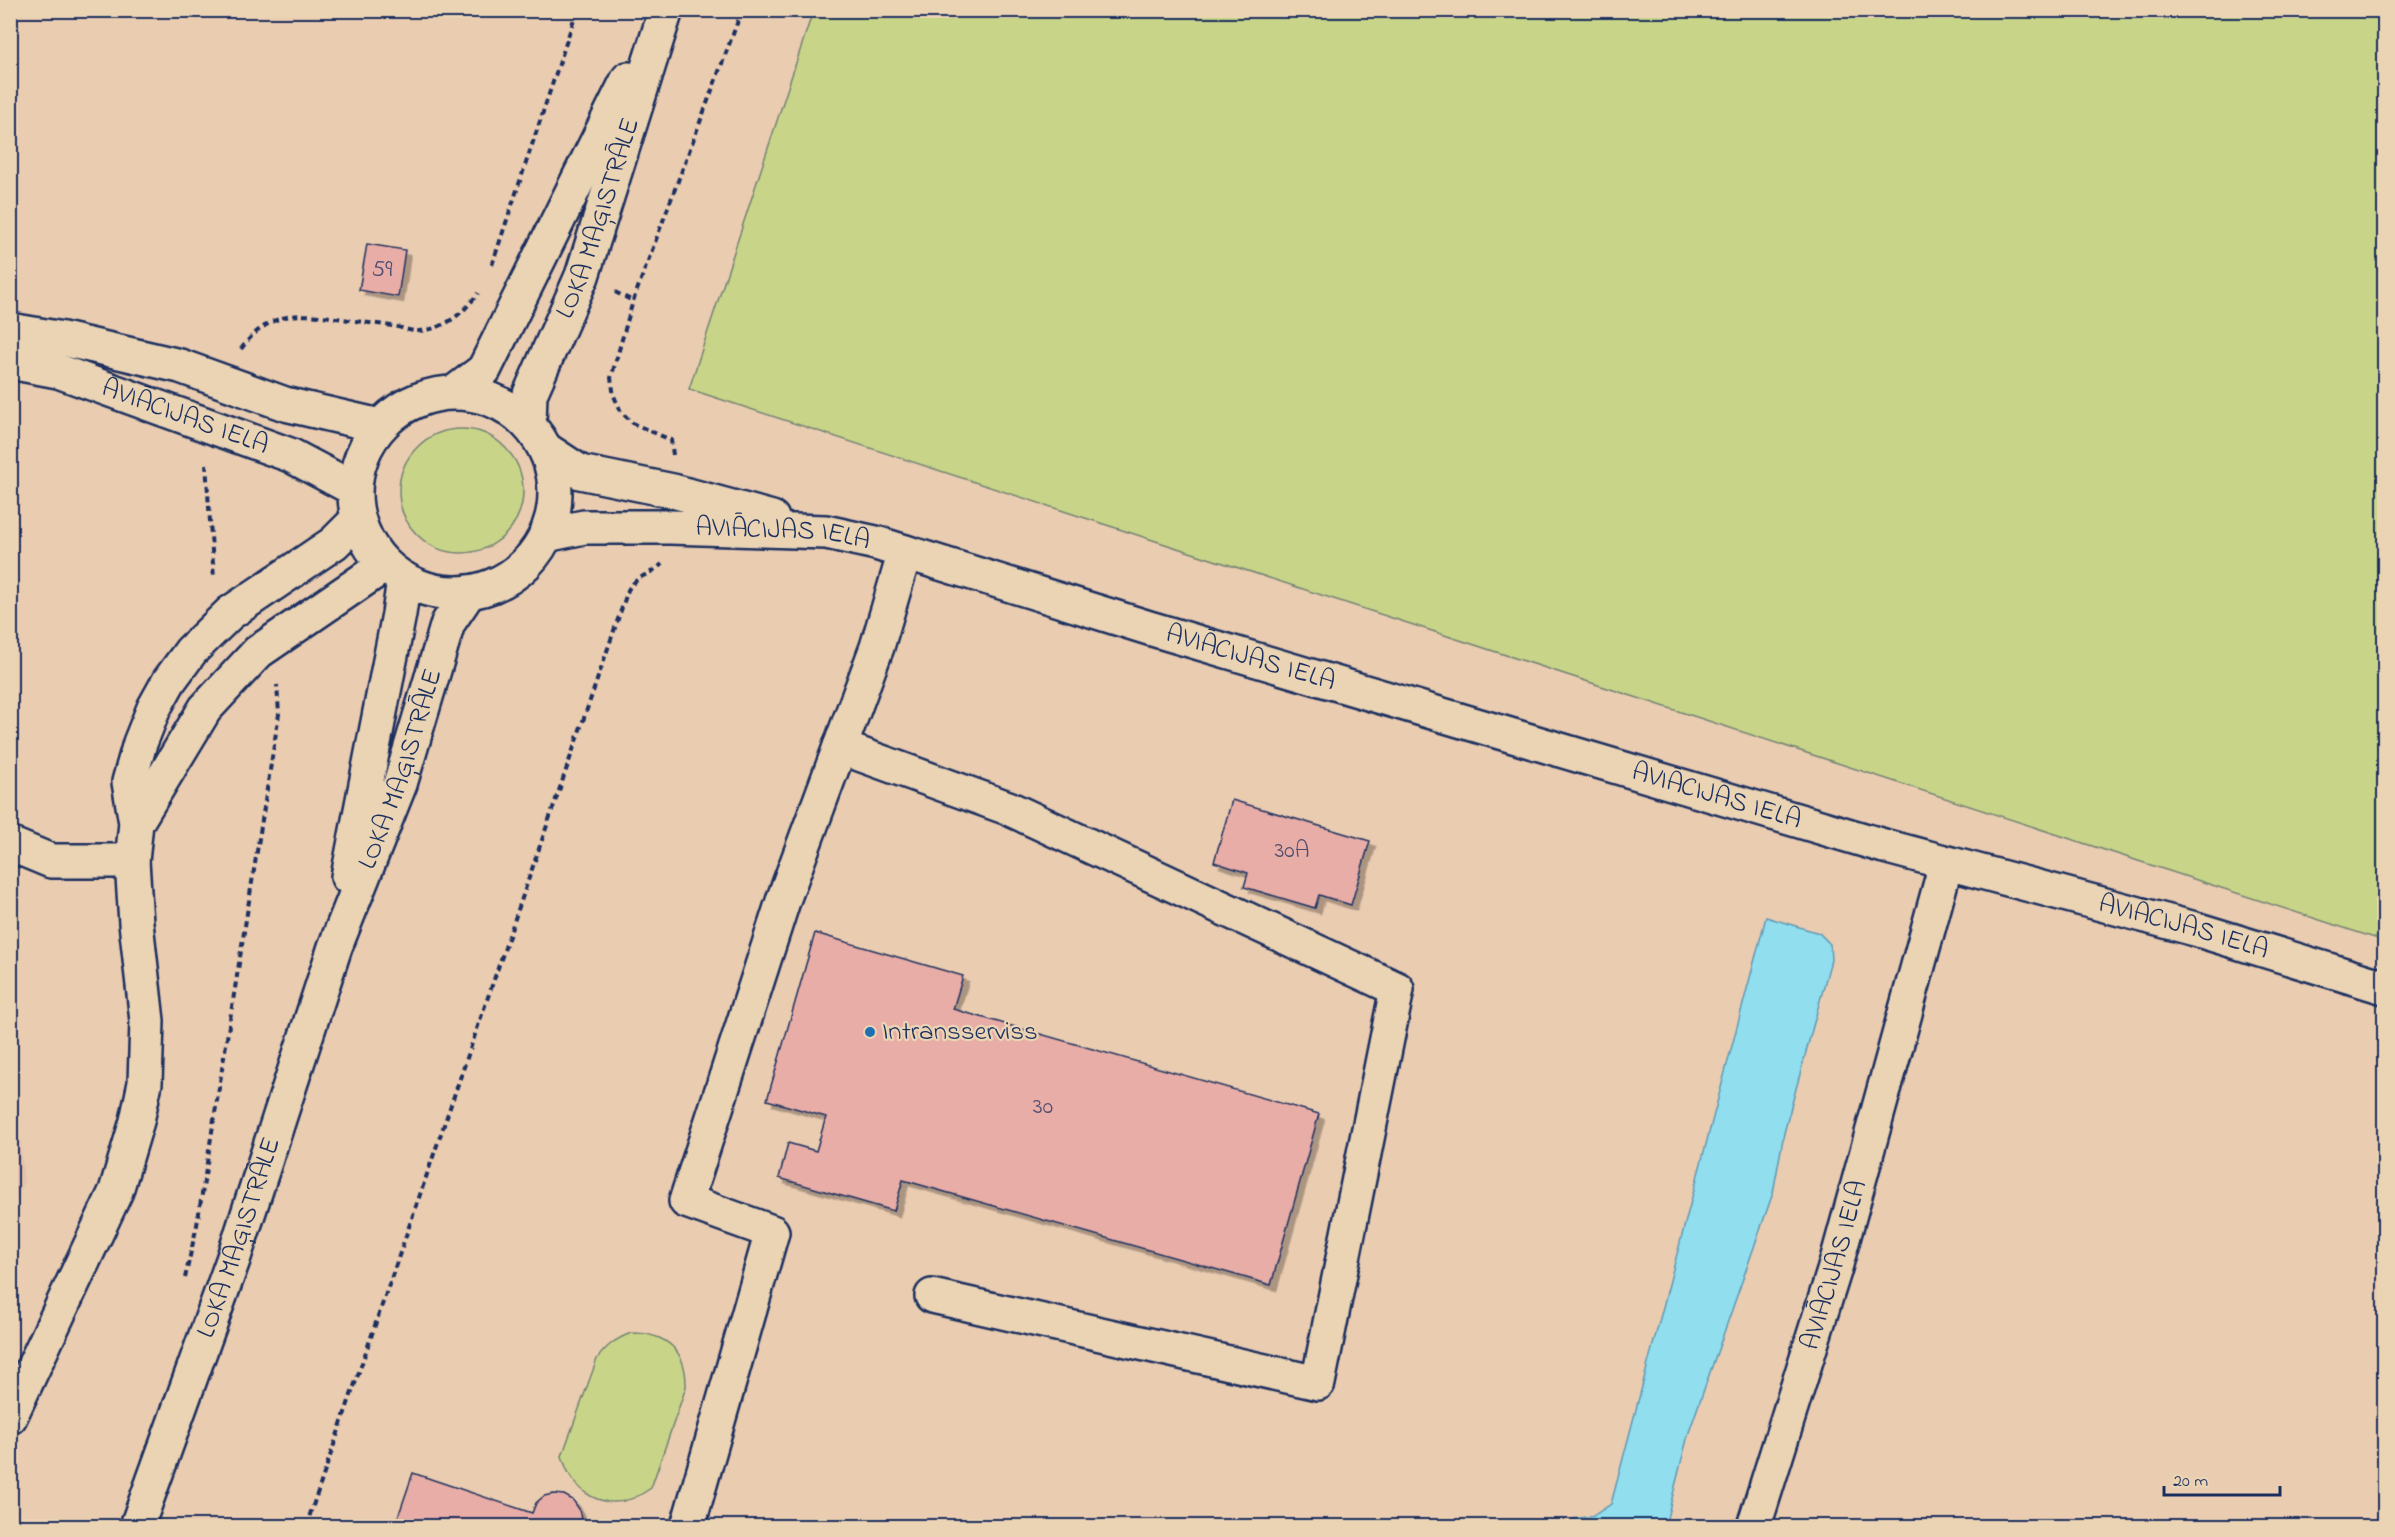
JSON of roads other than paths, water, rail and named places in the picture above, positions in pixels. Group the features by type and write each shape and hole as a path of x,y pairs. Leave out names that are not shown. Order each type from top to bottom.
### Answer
{"main road":[{"name":"LOKA MAĢISTRĀLE","path":"455,392 484,370 664,10"},
{"name":"LOKA MAĢISTRĀLE","path":"537,436 530,394 582,276 664,10"},
{"path":"10,330 63,339 168,363 228,382 285,404 380,426"},
{"name":"AVIĀCIJAS IELA","path":"10,362 58,370 290,455 356,504"},
{"path":"10,1417 116,1191 137,1121 145,1083 147,1021 136,923 132,861 136,823 129,782 140,743 154,708 169,681 191,651 231,613 334,543 356,504 362,455 380,426 401,407 428,395 455,392 482,396 508,407 537,436 580,472 673,491 826,532"},
{"path":"356,504 369,544 395,572 423,588 443,592 469,592 493,585 515,573 533,556 546,535 555,507 554,477 537,436"},
{"name":"AVIĀCIJAS IELA","path":"546,535 584,527 670,527 826,532 876,543 1149,628 1946,864 2195,929 2385,987"},
{"path":"688,1527 772,1232 686,1200 784,898 877,647 905,552"},
{"name":"LOKA MAĢISTRĀLE","path":"335,947 366,776 399,614 395,572"},
{"path":"136,823 205,709 258,652 395,572"},
{"name":"LOKA MAĢISTRĀLE","path":"137,1527 233,1260 335,947 400,784 448,623 469,592"},
{"path":"840,747 1008,808 1397,989 1318,1383 932,1296"},
{"path":"10,844 51,861 132,861"},
{"name":"AVIĀCIJAS IELA","path":"1754,1527 1835,1268 1946,864"}],"water":[{"path":"1766,917 1819,933 1830,944 1831,960 1784,1133 1773,1193 1688,1435 1665,1526 1567,1526 1573,1519 1593,1516 1611,1504"}],"place":[{"name":"Intransserviss","path":"870,1032"}]}
